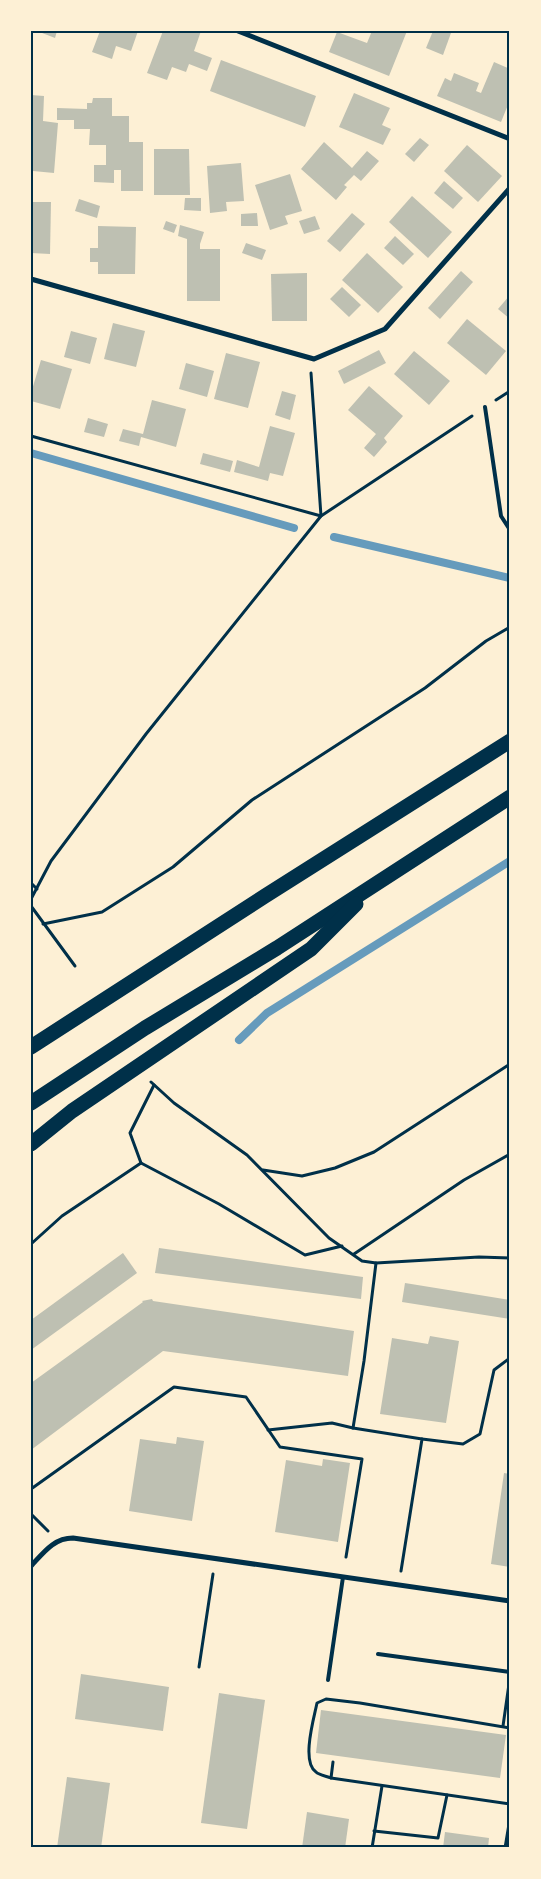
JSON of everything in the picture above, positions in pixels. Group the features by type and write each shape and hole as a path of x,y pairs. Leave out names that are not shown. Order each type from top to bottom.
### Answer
{"highway":[{"path":"31,1047 248,906 510,741"},
{"path":"31,1103 145,1028 277,948 510,797"},
{"path":"31,1144 72,1111 311,949 376,883"}],"street":[{"path":"238,31 510,140"},
{"path":"31,280 314,359 385,329 510,188"},
{"path":"31,1566 56,1541 64,1538 73,1538 510,1601"}],"lane":[{"path":"485,407 501,516 510,530"},
{"path":"328,1680 343,1577"},
{"path":"378,1654 510,1672"}],"path":[{"path":"314,359 310,371 320,516"},
{"path":"31,899 38,889 51,861 140,742 320,516 510,391"},
{"path":"31,436 320,516"},
{"path":"43,924 102,912 173,867 252,800 425,688 486,641 510,627"},
{"path":"31,883 38,889"},
{"path":"31,906 75,966"},
{"path":"262,1170 302,1176 335,1168 374,1152 510,1064"},
{"path":"151,1081 174,1103 247,1155 329,1238 362,1261 376,1264 479,1257 510,1258"},
{"path":"154,1085 130,1133 141,1163 218,1204 305,1255 342,1246"},
{"path":"354,1254 464,1180 510,1154"},
{"path":"31,1244 62,1216 141,1163"},
{"path":"353,1428 364,1362 376,1264"},
{"path":"268,1430 332,1423 353,1428 463,1444 480,1434 494,1370 510,1358"},
{"path":"31,1489 174,1387 246,1397 280,1446 362,1459 346,1557"},
{"path":"399,1585 422,1439"},
{"path":"31,1514 56,1541"},
{"path":"199,1667 213,1574"},
{"path":"503,1726 510,1681"},
{"path":"510,1728 326,1699 317,1702 308,1752 310,1764 316,1772 331,1778 510,1804"},
{"path":"331,1778 333,1762"},
{"path":"372,1848 382,1786"},
{"path":"374,1831 438,1838 447,1795"},
{"path":"505,1848 510,1818"}],"building":[{"path":"37,31 57,31 55,38"},
{"path":"100,31 138,31 131,51 116,46 112,59 92,52"},
{"path":"163,31 201,31 194,51 212,58 207,71 189,64 186,72 172,67 167,80 147,73"},
{"path":"372,31 407,31 389,76 329,52 337,32 367,43"},
{"path":"433,31 451,33 443,55 426,48"},
{"path":"221,60 316,96 305,127 210,91"},
{"path":"494,62 510,69 510,100 501,122 437,96 445,78 451,81 454,73 479,83 476,91 481,93"},
{"path":"354,93 390,108 382,125 391,129 383,145 339,127"},
{"path":"31,95 44,96 43,121 58,123 54,173 33,171"},
{"path":"93,98 112,98 112,116 129,116 129,142 143,142 143,191 121,191 121,170 114,170 114,183 94,182 94,165 106,165 106,145 89,145 90,129 74,129 74,120 57,120 57,108 87,109 87,103 92,103"},
{"path":"420,138 429,145 414,162 405,154"},
{"path":"324,142 352,168 367,151 379,161 361,181 354,175 344,185 347,187 336,200 301,169"},
{"path":"467,145 502,176 478,202 444,171"},
{"path":"154,149 189,149 190,195 154,195"},
{"path":"241,163 244,201 226,202 227,211 210,213 207,166"},
{"path":"290,174 302,211 285,216 288,224 270,230 255,185"},
{"path":"444,181 463,198 453,209 434,193"},
{"path":"412,196 452,232 428,258 389,222"},
{"path":"185,198 201,198 201,211 184,210"},
{"path":"79,199 100,206 97,218 75,211"},
{"path":"31,202 51,202 50,254 31,253"},
{"path":"257,213 258,226 241,226 241,214"},
{"path":"352,213 365,224 340,252 327,241"},
{"path":"315,216 320,229 304,234 299,221"},
{"path":"166,221 177,225 174,233 163,229"},
{"path":"180,225 204,232 200,249 220,249 220,301 187,301 187,239 178,236"},
{"path":"98,226 136,227 135,274 98,274 98,262 90,262 90,248 98,248"},
{"path":"395,236 414,254 403,265 384,248"},
{"path":"246,243 266,250 262,260 242,253"},
{"path":"367,253 403,287 378,313 342,280"},
{"path":"461,271 473,282 440,319 428,308"},
{"path":"307,273 307,321 272,321 271,274"},
{"path":"342,287 361,305 349,317 330,299"},
{"path":"510,295 510,319 498,309"},
{"path":"467,319 506,351 486,375 447,343"},
{"path":"113,323 145,331 136,367 104,359"},
{"path":"71,331 97,338 90,364 64,357"},
{"path":"379,350 386,363 344,384 338,371"},
{"path":"414,351 450,381 429,405 394,374"},
{"path":"226,353 260,362 248,408 214,399"},
{"path":"41,360 72,369 60,409 31,401 31,393"},
{"path":"186,363 214,371 207,397 179,389"},
{"path":"369,386 403,416 384,438 387,442 374,457 364,448 376,434 348,410"},
{"path":"282,391 296,395 290,420 275,415"},
{"path":"152,400 186,409 176,447 141,437 139,446 119,441 123,429 143,434"},
{"path":"88,418 108,424 104,437 84,432"},
{"path":"270,426 295,433 283,476 270,473 268,481 234,472 237,460 259,467"},
{"path":"203,453 233,461 230,472 200,464"},
{"path":"159,1248 363,1277 361,1299 155,1273"},
{"path":"123,1253 137,1273 31,1350 31,1320"},
{"path":"405,1283 510,1300 510,1319 402,1302"},
{"path":"152,1299 153,1301 354,1331 348,1376 163,1351 31,1450 31,1383 142,1301"},
{"path":"430,1336 459,1341 446,1423 380,1414 392,1338 428,1344"},
{"path":"177,1437 204,1441 192,1521 129,1511 140,1439 176,1444"},
{"path":"323,1459 350,1463 338,1542 275,1532 286,1460 322,1466"},
{"path":"504,1473 510,1474 510,1567 491,1564"},
{"path":"81,1674 169,1687 163,1731 75,1719"},
{"path":"219,1693 265,1700 247,1829 201,1823"},
{"path":"321,1710 506,1735 500,1778 316,1753"},
{"path":"67,1777 110,1783 101,1848 57,1848"},
{"path":"307,1812 349,1819 345,1848 302,1848"},
{"path":"445,1832 489,1838 488,1848 443,1848"}],"waterway":[{"path":"31,453 294,528"},
{"path":"334,537 510,578"},
{"path":"239,1040 267,1013 510,861"}]}
